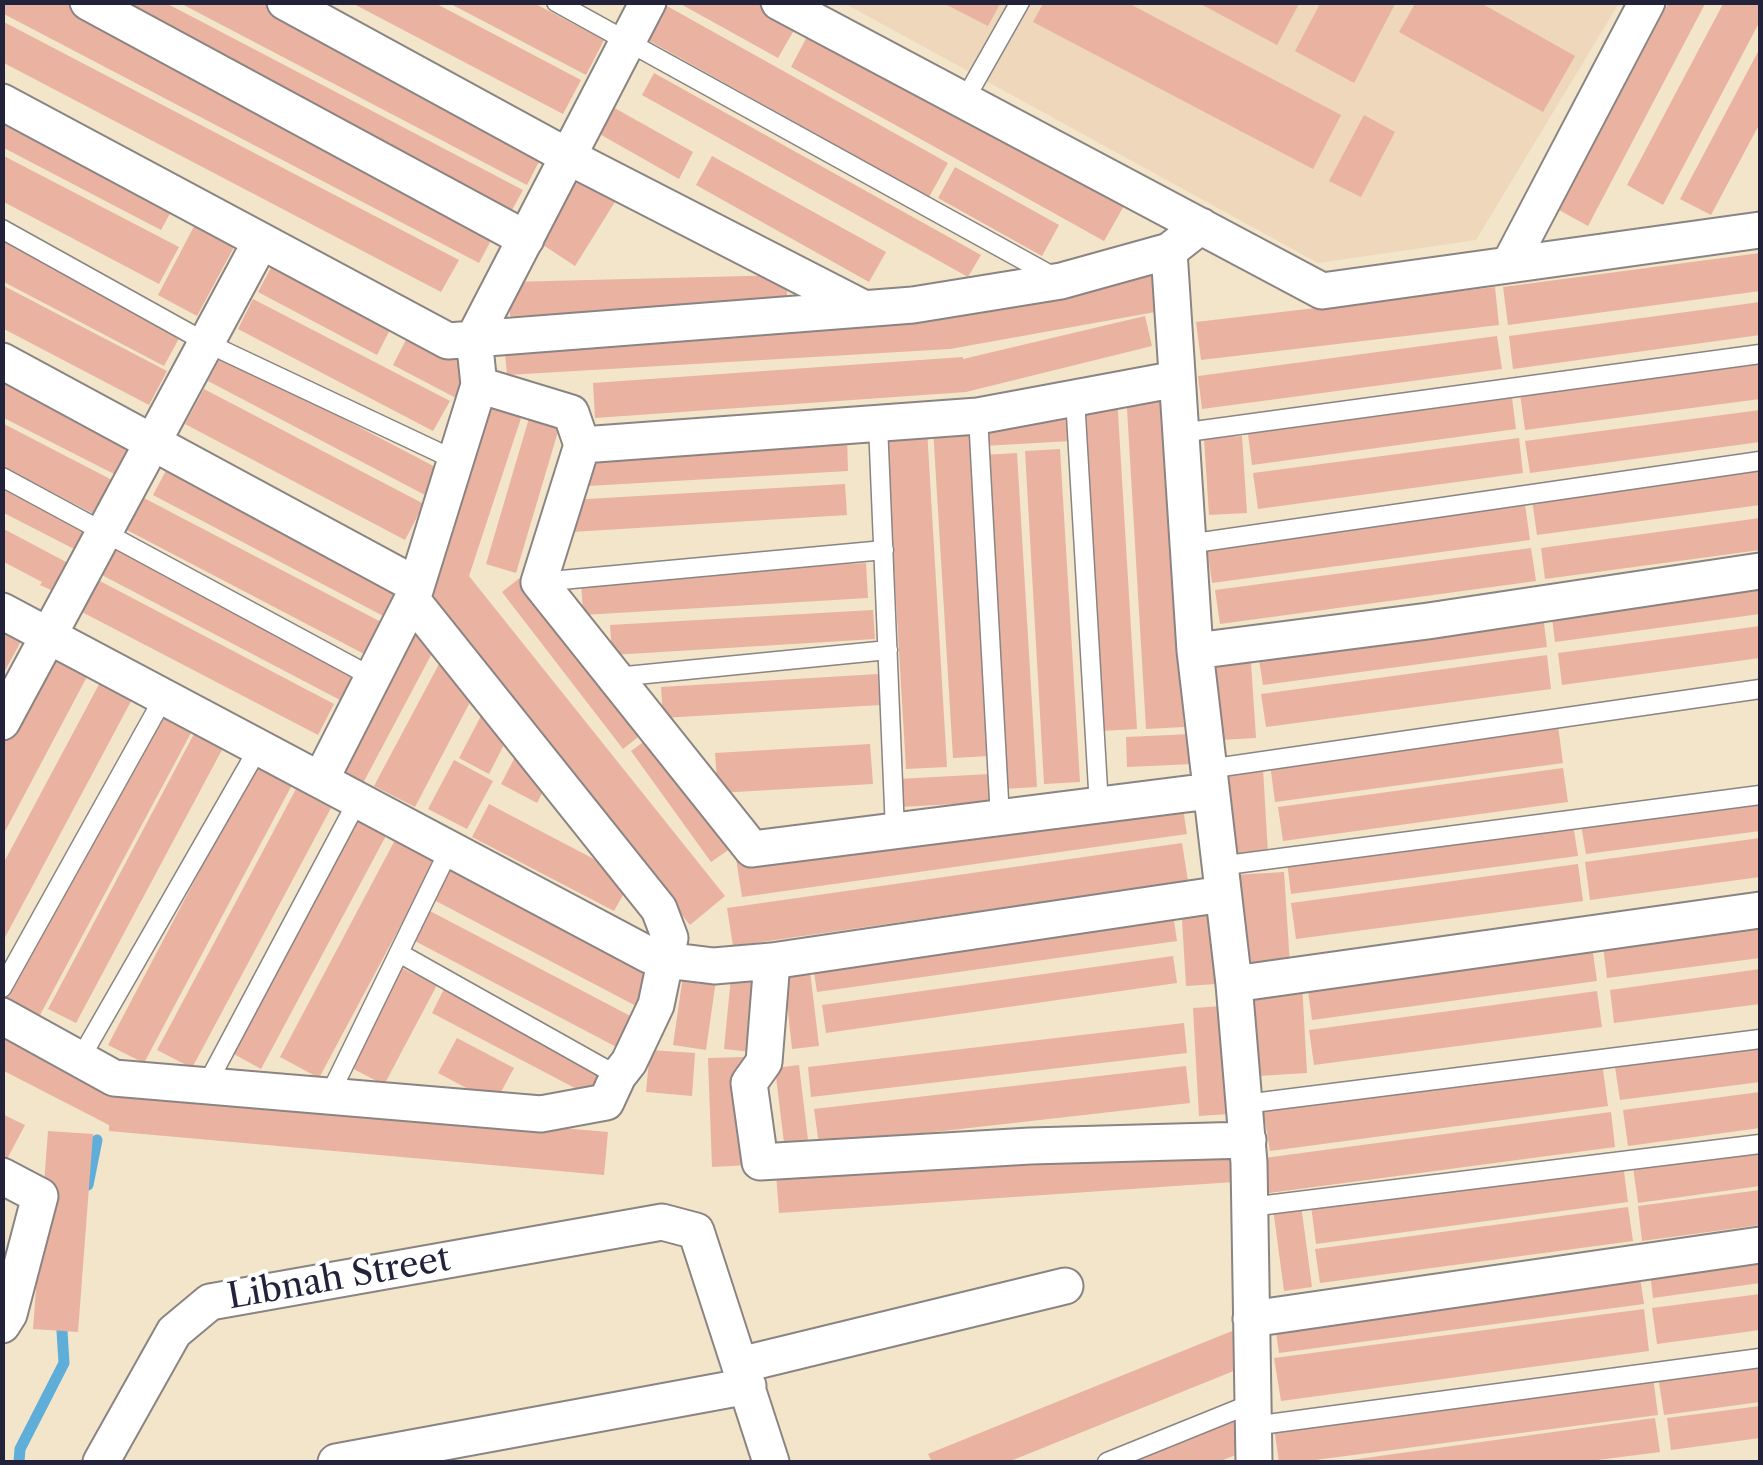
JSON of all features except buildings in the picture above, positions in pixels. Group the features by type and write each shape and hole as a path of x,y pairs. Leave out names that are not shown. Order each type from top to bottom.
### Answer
{"street":[{"path":"88,2 526,238"},
{"path":"285,2 569,157 864,309"},
{"path":"320,779 414,592 479,385 474,338 648,2"},
{"path":"779,2 1322,291 1760,230"},
{"path":"1509,265 1646,2"},
{"path":"2,102 448,341 912,305 1062,281 1169,251 1201,226"},
{"path":"2,722 262,241"},
{"path":"1169,251 1195,651 1248,1140 1254,1462"},
{"path":"2,361 414,592 659,909 670,938 656,1005 630,1062 618,1076 606,1102 541,1114 114,1078 2,1016"},
{"path":"582,445 978,416 1177,379"},
{"path":"479,385 571,412 582,445 539,582 752,849 1099,806 1209,780"},
{"path":"1195,651 1760,571"},
{"path":"2,610 666,960 714,966 772,961 1221,880"},
{"path":"1234,984 1760,910"},
{"path":"772,961 764,1062 749,1083 760,1162 1030,1146 1248,1140"},
{"path":"2,1176 40,1196 9,1314 2,1325"},
{"name":"Libnah Street","path":"101,1462 174,1332 210,1302 679,1226 744,1376"},
{"path":"1251,1319 1760,1244"},
{"path":"336,1462 744,1376 1064,1286"},
{"path":"744,1376 771,1462"}],"lane":[{"path":"556,2 1062,281"},
{"path":"964,101 1020,2"},
{"path":"2,229 207,343 456,460"},
{"path":"1180,433 1760,354"},
{"path":"1075,398 1099,806"},
{"path":"978,416 1000,818"},
{"path":"878,424 896,831"},
{"path":"1188,544 1760,461"},
{"path":"2,477 372,677"},
{"path":"539,582 884,550"},
{"path":"615,677 888,650"},
{"path":"1209,780 1760,689"},
{"path":"2,988 164,697"},
{"path":"80,1059 259,747"},
{"path":"1221,880 1760,794"},
{"path":"206,1086 358,800"},
{"path":"329,1096 450,848"},
{"path":"399,953 618,1076"},
{"path":"1244,1104 1760,1040"},
{"path":"1250,1207 1760,1144"},
{"path":"1106,1462 1253,1415 1760,1358"}],"shaded area":[{"path":"844,3 1619,3 1476,240 1318,263"}],"waterway":[{"path":"88,1185 97,1140"},
{"path":"19,1462 20,1449 64,1363 61,1315"}]}
